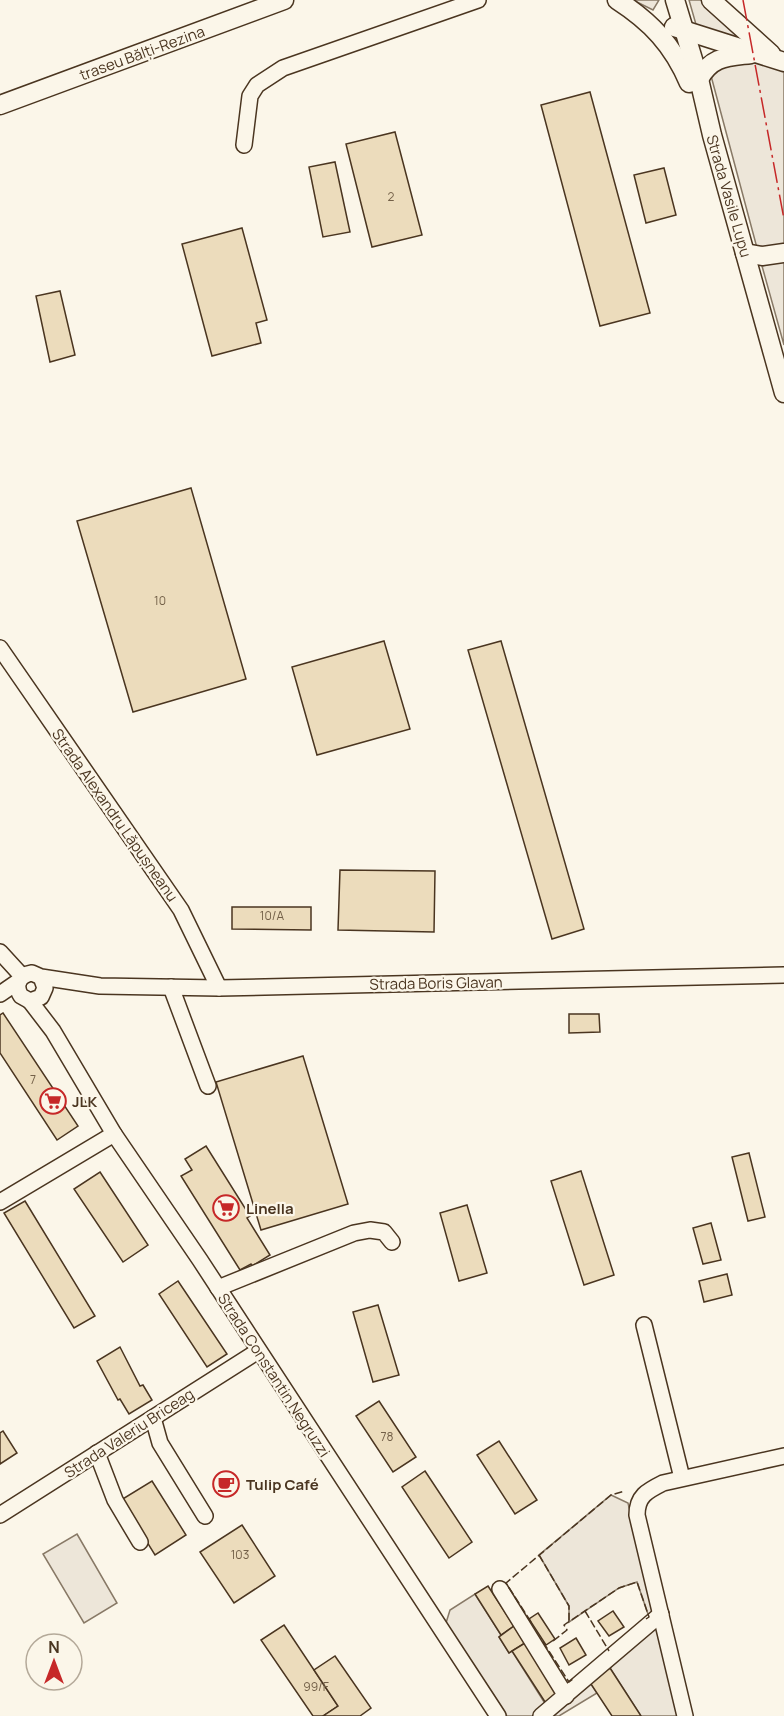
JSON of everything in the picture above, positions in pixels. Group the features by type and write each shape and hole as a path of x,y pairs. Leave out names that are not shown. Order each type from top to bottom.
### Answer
{"main road":[{"name":"traseu Bălți-Rezina","path":"0,105 284,0"},
{"path":"617,0 636,12 660,34 680,60 712,135"},
{"name":"Strada Vasile Lupu","path":"675,0 699,79 712,135 784,393"},
{"path":"711,0 772,58"},
{"path":"636,12 683,30 772,58"},
{"path":"699,79 704,70 717,60 772,58"},
{"path":"745,253 762,256 784,253"}],"street":[{"path":"243,145 249,96 257,85 283,68 478,0"},
{"name":"Strada Alexandru Lăpușneanu","path":"0,648 181,910 219,988"},
{"name":"Strada Constantin Negruzzi","path":"0,952 31,989 114,1134 218,1287 498,1716"},
{"name":"Strada Boris Glavan","path":"0,994 87,984 219,988 784,975"},
{"path":"171,987 208,1086"},
{"name":"Strada Boris Glavan","path":"0,1001 31,989"},
{"path":"0,1202 114,1134"},
{"path":"218,1287 354,1233 370,1230 384,1232 392,1242"},
{"path":"644,1325 682,1478"},
{"name":"Strada Valeriu Briceag","path":"0,1515 258,1351"},
{"path":"153,1418 160,1443 205,1516"},
{"path":"97,1453 115,1500 140,1542"},
{"path":"685,1716 637,1515 637,1504 646,1492 663,1482 784,1456"},
{"path":"500,1589 566,1696"},
{"path":"541,1716 661,1614"}],"shaded area":[{"path":"633,0 659,0 653,10"},
{"path":"689,0 705,0 752,46 697,28"},
{"path":"752,60 784,69 784,245 757,248 710,72 721,65"},
{"path":"784,260 784,345 762,266"},
{"path":"611,1495 628,1503 654,1611 649,1617 637,1582 619,1588 569,1622 569,1606 539,1555"},
{"path":"77,1534 117,1603 84,1623 43,1554"},
{"path":"475,1594 501,1635 499,1637 509,1653 512,1651 546,1705 536,1716 507,1716 446,1623 450,1610"},
{"path":"655,1624 678,1716 641,1716 610,1668"},
{"path":"589,1681 597,1693 559,1716 547,1716"}],"building":[{"path":"590,92 650,313 600,326 541,105"},
{"path":"395,132 422,235 372,247 346,144"},
{"path":"335,162 350,232 323,237 309,167"},
{"path":"664,168 676,215 646,223 634,175"},
{"path":"242,228 267,320 256,323 261,343 212,356 182,244"},
{"path":"60,291 75,355 50,362 36,296"},
{"path":"191,488 246,679 133,712 77,521"},
{"path":"384,641 410,729 317,755 292,667"},
{"path":"501,641 584,929 552,939 468,650"},
{"path":"340,870 435,871 434,932 338,930"},
{"path":"232,907 311,907 311,930 232,929"},
{"path":"3,1013 78,1126 57,1140 0,1053 0,1015"},
{"path":"569,1014 599,1014 600,1032 569,1033"},
{"path":"303,1056 348,1204 261,1230 216,1082"},
{"path":"206,1146 250,1216 247,1218 270,1255 240,1270 181,1176 192,1170 185,1159"},
{"path":"749,1153 765,1217 748,1221 732,1157"},
{"path":"581,1171 614,1275 584,1285 551,1181"},
{"path":"100,1172 148,1245 123,1262 74,1189"},
{"path":"25,1201 95,1316 74,1328 4,1213"},
{"path":"467,1205 487,1273 459,1281 440,1213"},
{"path":"711,1223 721,1260 703,1264 693,1228"},
{"path":"727,1274 732,1295 704,1302 699,1281"},
{"path":"178,1281 227,1354 207,1367 159,1294"},
{"path":"378,1305 399,1375 373,1382 353,1312"},
{"path":"120,1347 140,1386 143,1385 152,1400 129,1414 120,1399 118,1400 97,1361"},
{"path":"379,1401 416,1457 393,1472 356,1416"},
{"path":"3,1431 17,1453 0,1464 0,1433"},
{"path":"499,1441 537,1500 515,1514 477,1455"},
{"path":"425,1471 472,1542 449,1558 402,1487"},
{"path":"152,1481 186,1535 155,1555 121,1500"},
{"path":"242,1525 275,1576 234,1603 200,1552"},
{"path":"488,1586 514,1626 501,1635 475,1594"},
{"path":"613,1611 624,1627 609,1636 598,1621"},
{"path":"538,1613 555,1639 546,1645 529,1619"},
{"path":"284,1625 338,1706 323,1716 313,1716 261,1640"},
{"path":"514,1626 525,1643 509,1653 499,1637"},
{"path":"576,1638 586,1655 569,1665 560,1648"},
{"path":"525,1643 560,1697 547,1705 512,1651"},
{"path":"335,1656 371,1708 360,1716 323,1716 338,1706 314,1670"},
{"path":"610,1668 641,1716 612,1716 589,1681"}],"fence":[{"path":"531,1622 506,1583 611,1495 625,1491"},
{"path":"539,1555 569,1606 569,1622"},
{"path":"553,1641 567,1630 564,1625 619,1588 637,1582 649,1617 646,1619"},
{"path":"585,1611 609,1651"},
{"path":"543,1642 569,1682 574,1678"}],"power":[{"path":"743,0 784,219"}],"place":[{"name":"JLK","path":"53,1101"},
{"name":"Linella","path":"226,1208"},
{"name":"Tulip Café","path":"226,1484"}]}
